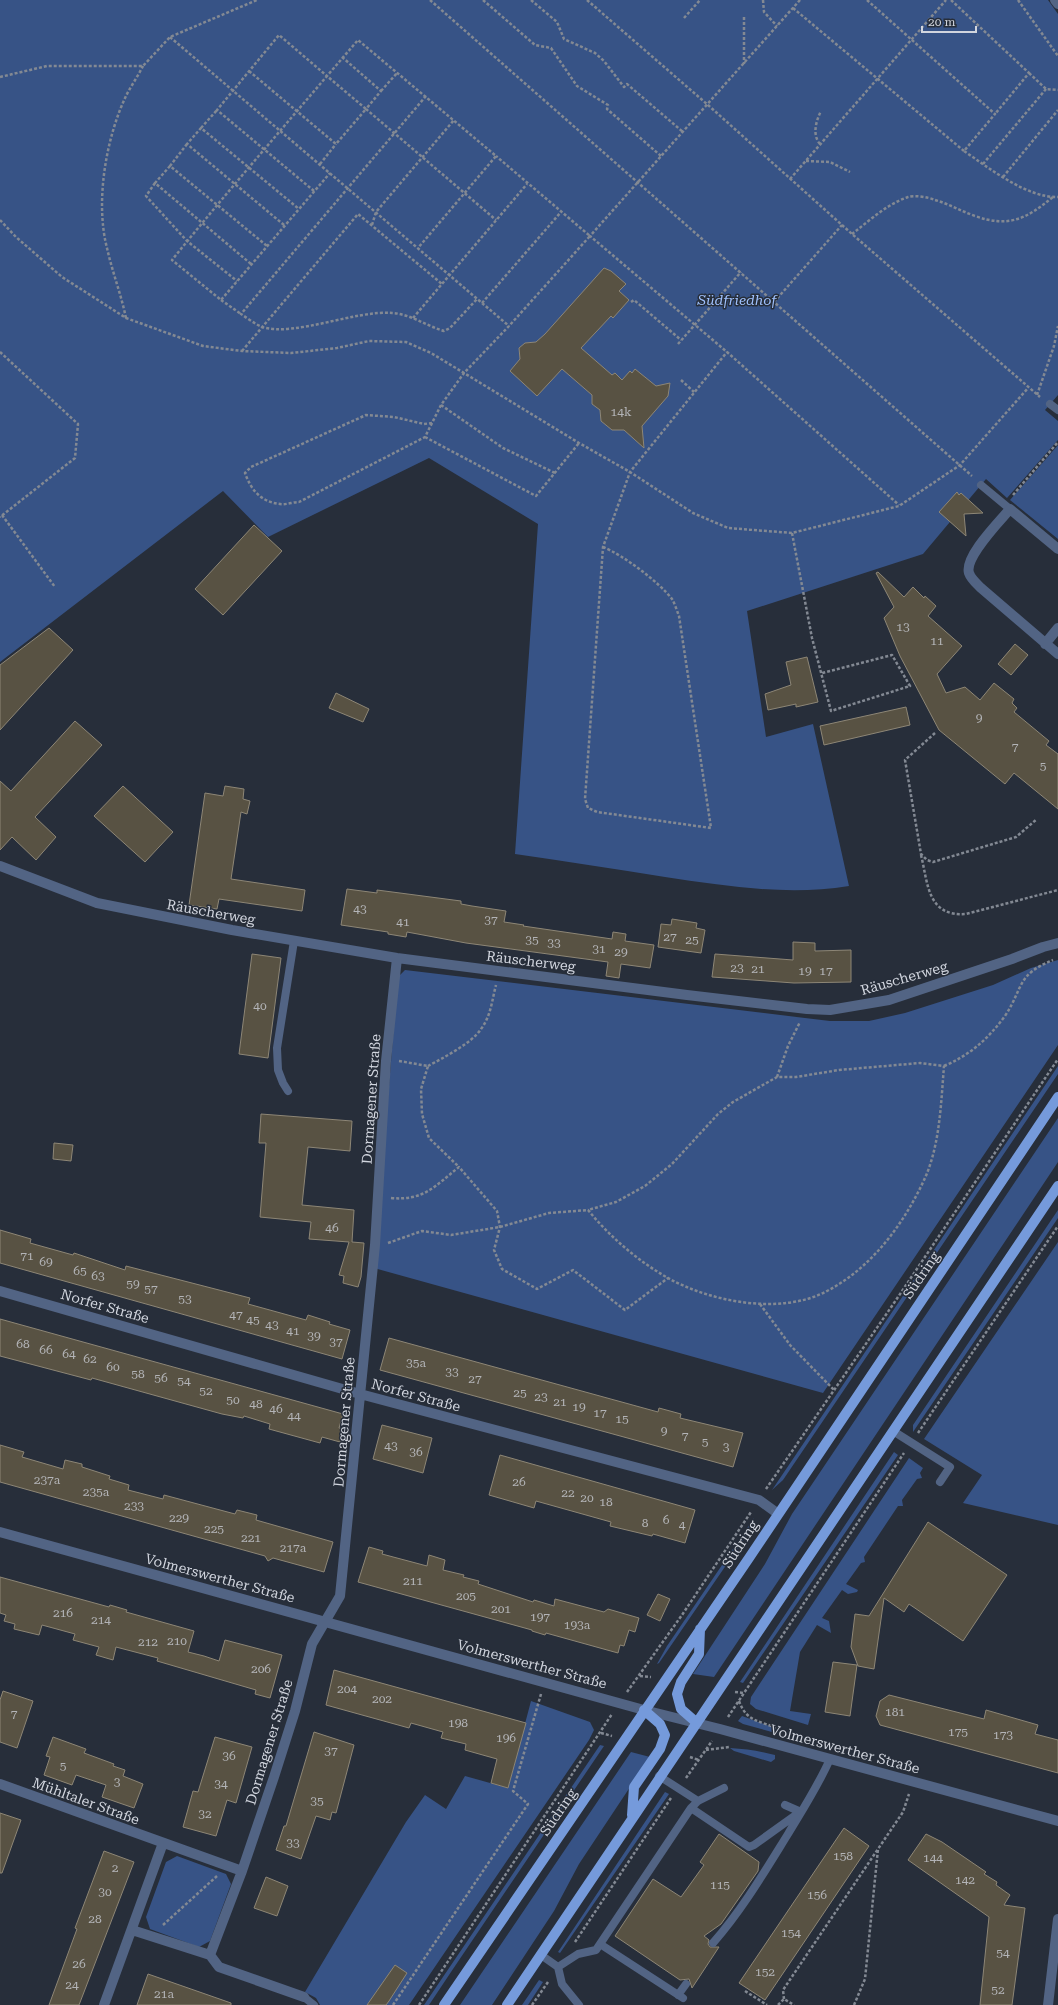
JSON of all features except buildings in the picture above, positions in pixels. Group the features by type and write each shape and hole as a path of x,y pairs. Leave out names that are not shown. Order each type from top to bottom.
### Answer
{"main road":[{"name":"Südring","path":"444,2005 700,1629 1058,1097"},
{"path":"507,2005 659,1776 697,1723 1058,1186"},
{"path":"697,1723 681,1709 677,1694 681,1682 699,1654 700,1629"},
{"path":"632,1817 634,1787 660,1749 665,1735 660,1724 644,1710"}],"street":[{"path":"1055,0 1058,4"},
{"path":"1058,550 1007,507 968,565 969,573 981,588 1058,654"},
{"path":"1045,644 1058,628"},
{"name":"Räuscherweg","path":"0,866 97,903 209,926 397,958 807,1009 830,1010 889,1000 1058,943"},
{"name":"Dormagener Straße","path":"210,1955 242,1871 295,1711 312,1644 340,1596 375,1245 386,1061 397,958"},
{"name":"Norfer Straße","path":"0,1291 360,1394 759,1500 777,1513"},
{"name":"Volmerswerther Straße","path":"0,1532 544,1683 697,1723 1058,1822"},
{"name":"Mühltaler Straße","path":"0,1784 163,1843"},
{"path":"104,2005 163,1843 242,1871"},
{"path":"1048,2005 1058,1919"},
{"path":"132,1930 210,1955 219,1967 304,1997"}],"lane":[{"path":"1050,404 1058,410"},
{"path":"981,485 1007,507"},
{"path":"288,1091 282,1083 278,1070 277,1048 294,941"},
{"path":"893,1431 950,1467 940,1482"},
{"path":"713,1943 729,1925 759,1880 819,1784 830,1759"},
{"path":"659,1776 698,1802"},
{"path":"558,1967 578,1954 596,1950 691,1808 698,1802 724,1788"},
{"path":"785,1805 801,1812"},
{"path":"691,1808 749,1847 754,1846 801,1812"},
{"path":"600,1944 681,1997 686,1984"},
{"path":"541,1955 558,1967 562,1984 579,2005"},
{"path":"304,1997 314,2005"}],"path":[{"path":"126,318 119,286 106,247 102,209 105,172 114,129 126,96 143,66 170,37 257,0"},
{"path":"430,0 638,181 981,485"},
{"path":"483,0 535,45 551,48 577,86 608,105 607,109 661,156"},
{"path":"531,0 557,22 564,39 595,53 604,61 624,87 627,84 683,132"},
{"path":"587,0 708,105 842,226 1028,388 1050,404"},
{"path":"684,18 700,0"},
{"path":"763,0 764,12 777,26"},
{"path":"432,423 424,424 394,417 366,415 251,467 245,473 250,487 260,497 281,504 299,502 425,438 441,405 464,373 509,326 708,105 800,0"},
{"path":"867,0 995,114"},
{"path":"790,179 946,0"},
{"path":"951,0 1046,89 1058,90"},
{"path":"1018,0 1058,56"},
{"path":"793,8 877,80 964,151 1017,185 1053,197 1058,197"},
{"path":"744,17 744,64"},
{"path":"237,281 187,241 146,196 187,144 279,35 496,220"},
{"path":"170,37 281,130 509,326"},
{"path":"476,299 450,328 444,331 413,318 393,313 370,314 286,328 262,327 221,300 172,260 234,183 249,168 358,40 727,352 899,506"},
{"path":"342,58 381,91"},
{"path":"0,76 47,66 143,66"},
{"path":"249,71 336,144"},
{"path":"320,164 397,73"},
{"path":"964,151 1029,73"},
{"path":"983,164 1046,89"},
{"path":"241,314 426,96"},
{"path":"217,110 314,191"},
{"path":"1003,177 1058,110"},
{"path":"820,144 818,141 816,122 821,111"},
{"path":"372,226 376,212 454,120"},
{"path":"201,128 299,209"},
{"path":"187,144 284,225"},
{"path":"418,248 496,156"},
{"path":"806,161 830,162 850,172"},
{"path":"170,166 267,246"},
{"path":"221,300 330,173"},
{"path":"155,183 251,264"},
{"path":"413,318 527,184"},
{"path":"852,234 879,213 909,197 930,198 951,204 974,216 1000,223 1021,218 1053,197"},
{"path":"482,303 561,212"},
{"path":"242,351 358,214 442,284"},
{"path":"0,220 16,237 62,277 126,318 203,346 242,351 291,353 337,348 368,341 406,342 431,353 579,443 630,472 693,513 728,528 792,533 899,506 960,465 1028,388"},
{"path":"774,302 842,226"},
{"path":"678,344 741,272"},
{"path":"631,302 634,300 681,340"},
{"path":"1037,395 1054,346 1058,326"},
{"path":"0,352 78,424 75,458 1,516 55,587"},
{"path":"603,547 616,552 649,578 672,600 679,616 711,828 597,812 588,808 585,799 603,547 630,472 727,352"},
{"path":"681,380 694,392"},
{"path":"441,405 503,448 554,473"},
{"path":"425,438 536,496 579,443"},
{"path":"1007,507 1058,442"},
{"path":"792,533 812,638 831,711 910,686 892,655 822,673"},
{"path":"935,733 906,760 921,854 931,899 938,906 956,915 1058,890"},
{"path":"921,854 927,860 933,862 1016,836 1037,819"},
{"path":"375,1245 383,1245 422,1232 451,1235 500,1227 549,1213 588,1210 616,1202 645,1186 672,1164 718,1114 733,1102 777,1077 796,1078 839,1070 920,1063 944,1066 963,1058 989,1036 1006,1014 1017,989 1029,973 1038,966 1058,959"},
{"path":"386,1061 405,1062 428,1066 454,1051 481,1030 490,1014 498,971"},
{"path":"777,1077 788,1046 807,1009"},
{"path":"626,1693 640,1676 835,1391 1058,1059"},
{"path":"428,1066 421,1089 422,1114 429,1138 459,1167 497,1210 500,1227 494,1250 502,1269 537,1289 573,1270 625,1310 668,1278"},
{"path":"588,1210 601,1227 625,1248 668,1278 697,1290 736,1301 759,1304 796,1302 824,1293 849,1279 881,1248 903,1220 925,1178 934,1153 939,1123 944,1066"},
{"path":"378,1197 405,1199 423,1195 459,1167"},
{"path":"732,1711 1058,1226"},
{"path":"759,1304 790,1345 835,1391"},
{"path":"640,1676 652,1678"},
{"path":"393,2005 528,1804 513,1790 544,1683"},
{"path":"734,1691 744,1693"},
{"path":"739,1701 742,1710 750,1719 777,1728 782,1732"},
{"path":"418,2005 609,1719"},
{"path":"601,1733 610,1736"},
{"path":"571,1947 678,1788 710,1745"},
{"path":"690,1757 699,1760"},
{"path":"784,1999 783,1990 903,1812 912,1782"},
{"path":"854,2005 865,1979 878,1849"},
{"path":"150,1936 228,1866"},
{"path":"532,2005 558,1967"},
{"path":"745,1990 767,2005"},
{"path":"778,2005 784,1999"},
{"path":"784,1999 794,2005"}],"green space":[{"name":"Südfriedhof","path":"0,0 1048,0 1058,14 1058,395 1045,410 1058,421 1058,440 1007,498 986,479 923,554 747,611 766,737 813,724 849,886 803,890 757,889 711,884 515,854 538,524 429,458 268,537 223,491 0,662"},
{"path":"1058,445 1058,539 1010,500"},
{"path":"1058,960 1058,1045 823,1393 374,1268 398,977 405,970 830,1021 869,1021 905,1013 993,985 1031,968"},
{"path":"1058,1066 1058,1074 783,1480 772,1490"},
{"path":"1058,1118 1058,1162 714,1677 693,1674 765,1564 792,1514"},
{"path":"1058,1210 1058,1218 913,1432 913,1425"},
{"path":"1058,1242 1058,1525 963,1503 982,1475 924,1439"},
{"path":"894,1452 898,1455 743,1683 740,1682"},
{"path":"909,1458 923,1468 920,1473 922,1478 917,1479 902,1500 903,1506 898,1506 864,1557 865,1562 861,1563 846,1584 858,1590 857,1592 848,1594 842,1590 822,1618 829,1621 831,1633 817,1625 800,1652 790,1711 811,1714 808,1725 756,1709 750,1704 751,1697"},
{"path":"754,1518 752,1525 744,1539 657,1664 667,1646"},
{"path":"531,1701 590,1722 594,1730 589,1740 409,2005 320,2005 316,1998 305,1992 406,1822 425,1795 446,1809 465,1776 508,1788"},
{"path":"742,1716 775,1728 779,1734 743,1724 738,1721"},
{"path":"600,1745 604,1746 429,2005 424,2005"},
{"path":"730,1748 753,1750 775,1755 775,1759 771,1762 734,1751"},
{"path":"631,1752 650,1757 579,1864 554,1911 492,2005 460,2005"},
{"path":"665,1792 669,1794 560,1953 558,1952"},
{"path":"177,1856 226,1874 231,1884 210,1941 199,1947 150,1929 146,1917 166,1862"},
{"path":"539,1980 543,1982 528,2005 522,2005"}]}
